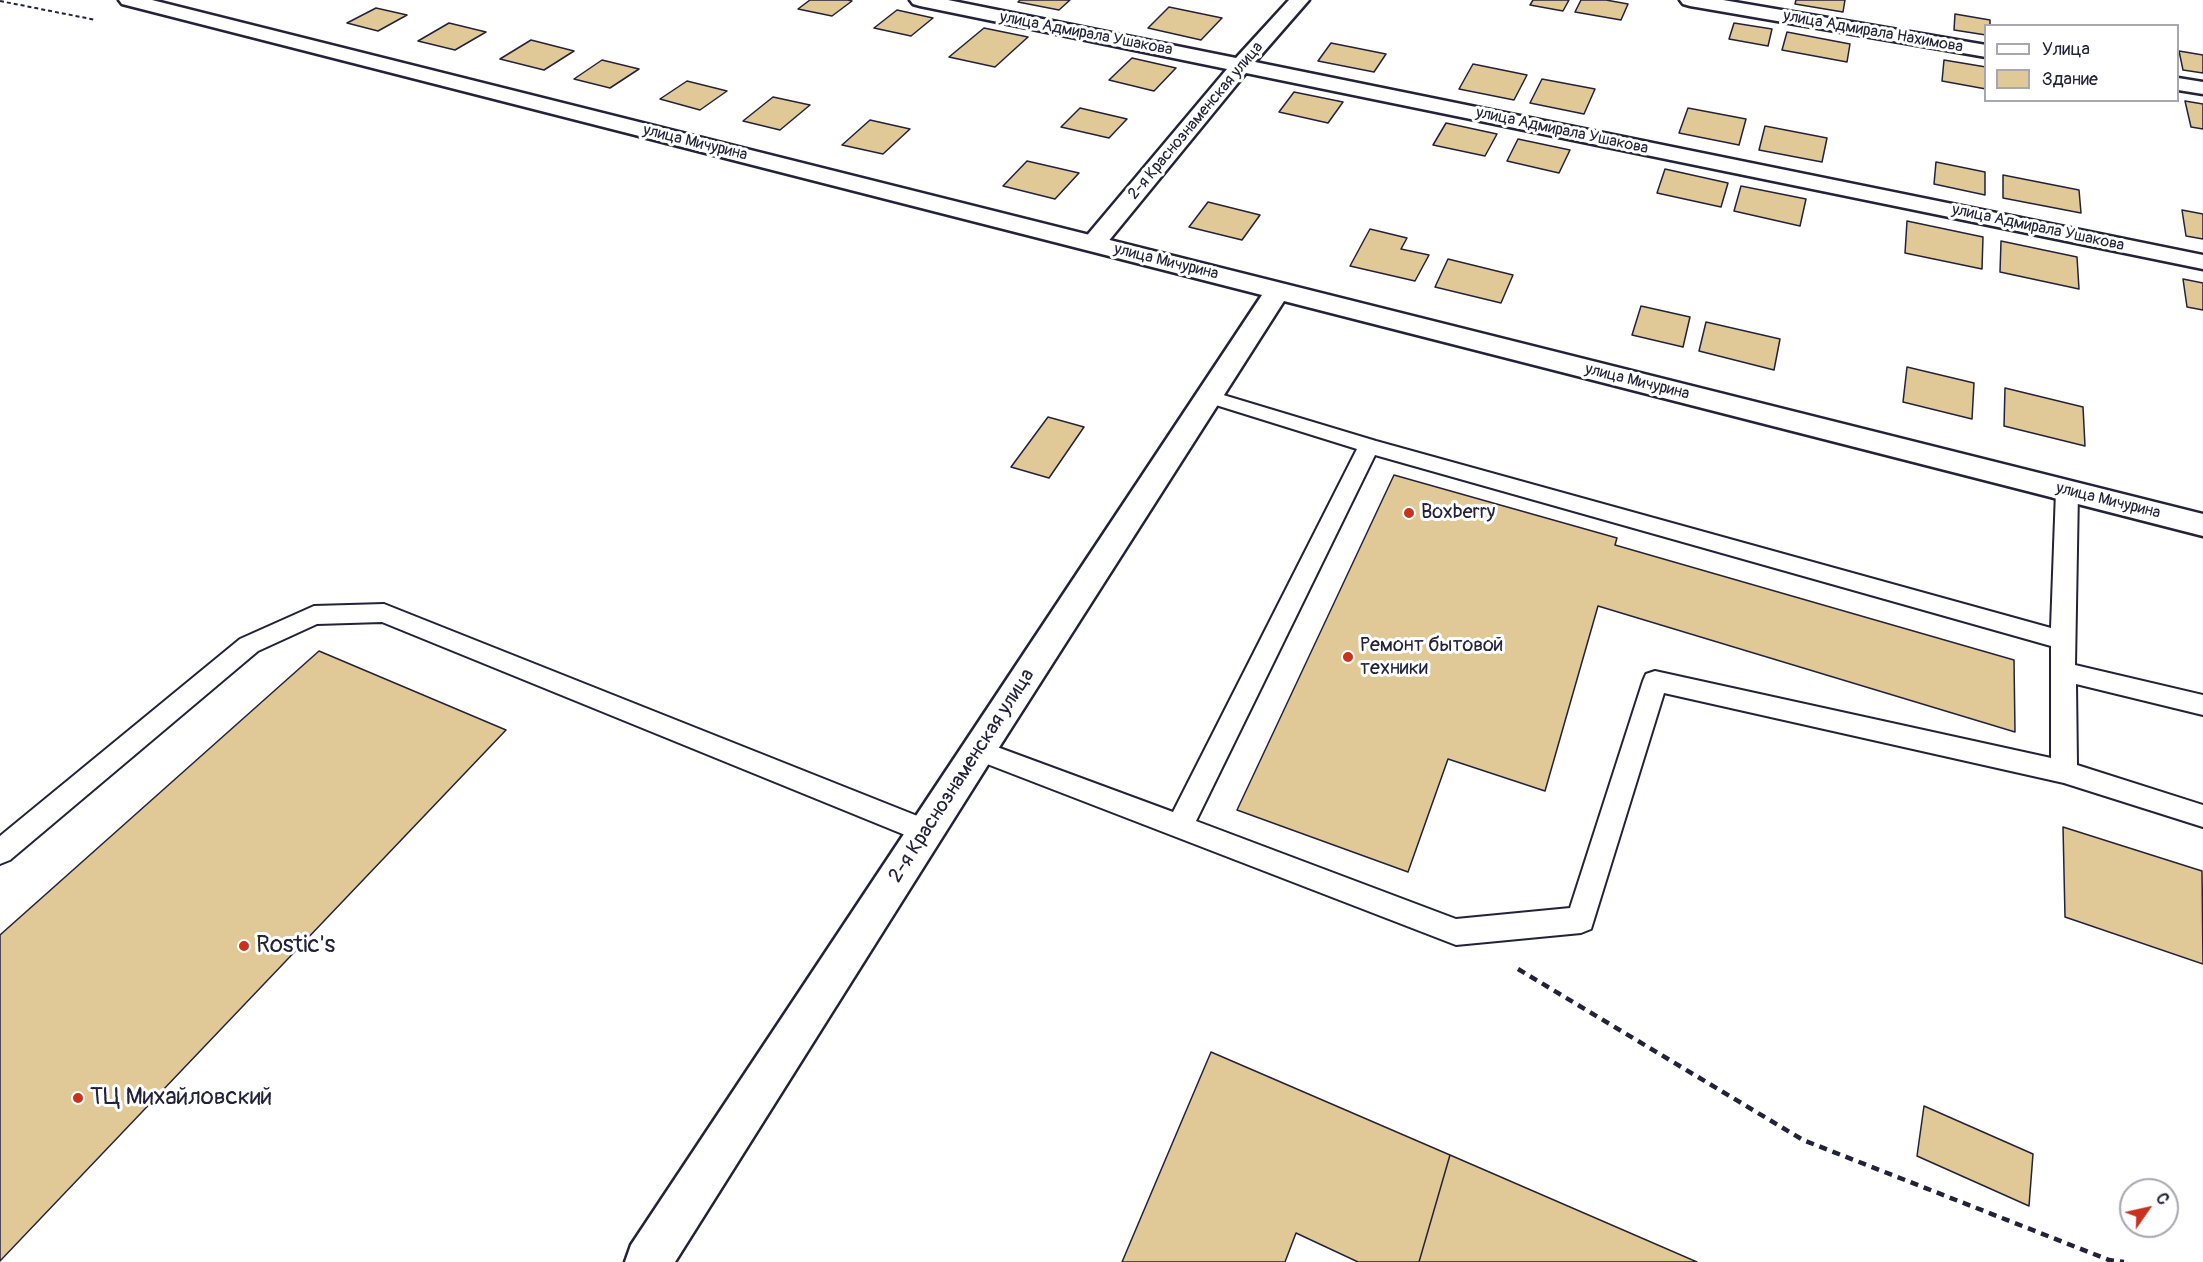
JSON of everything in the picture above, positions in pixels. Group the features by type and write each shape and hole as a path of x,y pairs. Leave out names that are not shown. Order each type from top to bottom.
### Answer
{"street":[{"name":"улица Мичурина","path":"129,0 2203,525"},
{"name":"улица Адмирала Ушакова","path":"920,0 2203,262"},
{"name":"2-я Краснознаменская улица","path":"1093,244 1241,65 1299,0"},
{"name":"улица Адмирала Нахимова","path":"1690,0 1984,51"},
{"path":"2179,84 2203,88"},
{"name":"2-я Краснознаменская улица","path":"648,1262 925,831 1278,291"}],"lane":[{"path":"1210,397 1369,446 2063,640"},
{"path":"1180,825 1369,446"},
{"path":"2064,772 2063,640 2067,491"},
{"path":"0,852 249,645 314,615 384,613 925,831"},
{"path":"2064,672 2203,705"},
{"path":"978,750 1456,932 1581,920 1655,681 2064,772 2203,816"}],"path":[{"path":"1456,932 1803,1140 2109,1260 2124,1262"}],"building":[{"path":"810,0 852,1 832,16 798,9"},
{"path":"1020,0 1070,0 1059,10 1018,2"},
{"path":"1533,0 1569,0 1563,11 1530,5"},
{"path":"1581,0 1606,0 1628,4 1621,20 1575,12"},
{"path":"1796,0 1845,0 1843,12 1795,4"},
{"path":"1169,7 1222,18 1201,40 1148,28"},
{"path":"376,8 407,15 378,31 347,23"},
{"path":"897,10 933,18 911,36 874,28"},
{"path":"1955,14 1990,20 1990,24 1984,24 1984,35 1954,30"},
{"path":"449,23 486,32 455,50 418,41"},
{"path":"1734,23 1772,29 1768,46 1729,39"},
{"path":"984,28 1028,37 995,67 949,57"},
{"path":"1787,32 1850,44 1847,62 1782,50"},
{"path":"531,40 574,51 544,70 500,59"},
{"path":"1331,43 1386,54 1374,72 1318,61"},
{"path":"2179,51 2203,55 2203,73 2183,70"},
{"path":"1132,58 1176,68 1154,91 1109,80"},
{"path":"602,60 639,69 610,88 574,79"},
{"path":"1944,60 1984,67 1984,89 1942,81"},
{"path":"1473,64 1527,75 1514,100 1459,89"},
{"path":"1542,79 1595,89 1584,114 1530,103"},
{"path":"687,81 727,91 700,110 660,99"},
{"path":"1294,92 1343,102 1328,123 1279,112"},
{"path":"773,97 810,105 780,130 743,121"},
{"path":"2185,101 2203,104 2203,129 2191,127"},
{"path":"1080,108 1127,119 1109,138 1061,127"},
{"path":"1688,108 1746,119 1739,145 1679,133"},
{"path":"870,120 910,129 883,154 842,145"},
{"path":"1446,123 1497,134 1485,156 1433,145"},
{"path":"1765,126 1827,138 1822,162 1759,150"},
{"path":"1518,139 1570,150 1559,173 1507,161"},
{"path":"1027,161 1079,173 1055,199 1003,186"},
{"path":"1936,162 1985,172 1985,195 1934,184"},
{"path":"1665,169 1728,183 1721,207 1657,193"},
{"path":"2003,175 2079,190 2081,213 2003,198"},
{"path":"1741,186 1806,199 1800,226 1734,211"},
{"path":"1208,202 1260,215 1242,240 1189,227"},
{"path":"2182,210 2203,214 2203,239 2186,236"},
{"path":"1907,221 1983,237 1982,269 1905,253"},
{"path":"1370,229 1407,238 1401,249 1429,255 1415,281 1350,266"},
{"path":"2001,241 2077,257 2079,289 2000,272"},
{"path":"1448,259 1513,275 1501,303 1435,287"},
{"path":"2183,279 2203,283 2203,310 2187,307"},
{"path":"1641,306 1690,317 1683,347 1632,335"},
{"path":"1706,322 1780,339 1774,370 1699,351"},
{"path":"1907,367 1974,383 1972,419 1903,402"},
{"path":"2005,388 2083,407 2085,446 2004,426"},
{"path":"1048,417 1084,427 1049,478 1011,467"},
{"path":"1394,475 1617,538 1615,545 2014,660 2015,732 1598,606 1545,791 1448,759 1408,872 1237,810"},
{"name":"ТЦ Михайловский","path":"319,651 506,730 0,1261 0,935"},
{"path":"2063,827 2202,871 2203,964 2065,917"},
{"path":"1211,1052 1450,1155 1419,1262 1358,1262 1296,1233 1285,1262 1122,1262"},
{"path":"1924,1106 2033,1154 2029,1206 1917,1156"},
{"path":"1450,1155 1697,1262 1419,1262"}],"place":[{"name":"Boxberry","path":"1409,513"},
{"name":"Ремонт бытовой техники","path":"1348,657"},
{"name":"Rostic's","path":"244,946"},
{"name":"ТЦ Михайловский","path":"78,1098"}]}
